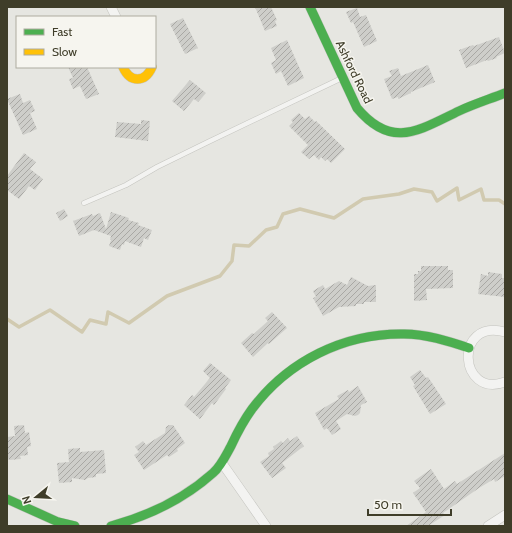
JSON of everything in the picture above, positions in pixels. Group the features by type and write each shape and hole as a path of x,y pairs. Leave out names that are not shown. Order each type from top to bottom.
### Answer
{"street":[{"path":"111,7 116,16"},
{"name":"Ashford Road","path":"310,7 358,108 372,123 382,129 399,133 418,130 463,109 505,93"},
{"path":"124,68 127,75 133,79 144,78 152,68"},
{"path":"505,332 498,330 483,332 472,342 467,355 470,368 478,379 490,384 505,382"},
{"path":"111,526 152,512 171,503 213,473 222,463 239,430 253,408 270,388 291,369 327,349 345,342 386,334 423,336 469,348"},
{"path":"222,463 266,526"},
{"path":"7,499 58,522 75,526"},
{"path":"488,526 505,515"}],"lane":[{"path":"84,203 126,185 157,167 343,78"}],"building":[{"path":"255,7 271,7 277,20 275,21 277,26 265,31"},
{"path":"357,8 360,17 366,15 377,41 364,47 353,22 351,23 346,12"},
{"path":"183,18 198,48 185,54 170,24"},
{"path":"499,37 505,53 496,57 497,58 466,68 459,50"},
{"path":"287,40 304,78 288,86 281,71 276,74 271,63 276,60 271,48"},
{"path":"428,65 435,82 398,99 398,97 392,99 384,79 392,76 389,71 398,68 401,76"},
{"path":"68,68 87,68 99,94 86,99 80,86 73,89 69,79 73,78"},
{"path":"190,80 206,93 198,102 194,99 184,111 172,101"},
{"path":"20,94 23,103 30,100 35,111 30,113 37,129 23,135 7,99"},
{"path":"299,113 305,119 309,116 315,122 316,121 345,149 331,163 327,159 325,161 321,157 319,160 314,155 309,159 301,152 308,145 289,126 293,122 291,120"},
{"path":"141,120 150,121 148,141 115,137 117,122 141,124"},
{"path":"24,153 36,162 30,169 43,179 35,190 29,186 19,199 7,190 7,176"},
{"path":"64,209 68,216 60,221 56,213"},
{"path":"111,212 129,218 128,220 139,223 138,225 152,230 148,240 144,238 141,247 125,241 120,250 109,246 111,236 94,230 79,236 73,221 92,214 93,216 100,213 106,229"},
{"path":"421,266 448,266 448,270 453,270 453,288 426,289 427,300 414,301 414,274 418,274 418,271 421,271"},
{"path":"488,272 502,274 502,278 505,278 505,297 478,294 481,274 488,276"},
{"path":"351,277 368,286 376,285 376,302 364,302 364,304 356,304 356,306 339,307 323,316 313,298 316,297 313,291 323,285 325,289 339,281 347,285"},
{"path":"272,312 287,328 253,357 241,343 252,333 254,334 268,321 265,318"},
{"path":"210,363 231,380 214,405 212,403 200,419 184,405 192,395 194,397 210,378 203,371"},
{"path":"420,370 426,378 428,377 446,404 430,414 413,386 415,385 410,377"},
{"path":"358,386 367,402 361,405 360,413 355,416 347,414 336,421 341,429 332,435 327,428 324,430 315,413 339,399 337,396 348,390 349,392"},
{"path":"24,425 25,433 29,432 31,446 27,447 28,455 20,456 21,459 9,460 7,458 7,437 15,436 14,426"},
{"path":"173,425 185,443 177,449 178,451 169,457 167,455 144,470 134,455 139,452 135,447 143,441 146,445 165,433 166,427"},
{"path":"297,436 304,446 282,463 286,468 272,478 260,462 269,456 268,453 281,441 283,443 288,438 290,441"},
{"path":"80,448 80,452 104,450 106,473 96,474 96,477 85,480 72,478 72,482 59,483 57,463 69,462 68,449"},
{"path":"505,453 505,476 495,482 494,479 479,488 443,513 445,515 428,526 406,526 426,512 413,493 420,488 414,481 431,469 444,489 455,481 457,484"}],"waterway":[{"path":"7,319 19,327 50,310 82,332 90,320 106,324 108,312 129,323 167,296 220,276 232,261 234,245 249,246 266,230 277,227 283,214 300,209 334,218 363,199 399,194 414,189 432,192 437,201 457,188 459,200 481,189 484,200 499,200 505,204"}],"traffic: fast":[{"path":"310,7 357,108 370,121 382,129 394,132 406,132 418,129 465,108 505,93"},
{"path":"111,526 165,506 190,491 213,473 221,464 246,418 266,392 282,377 319,353 360,339 382,335 404,334 445,340 469,348"},
{"path":"7,499 58,522 75,526"}],"traffic: slow":[{"path":"124,68 130,76 138,79 146,76 151,68"}]}
